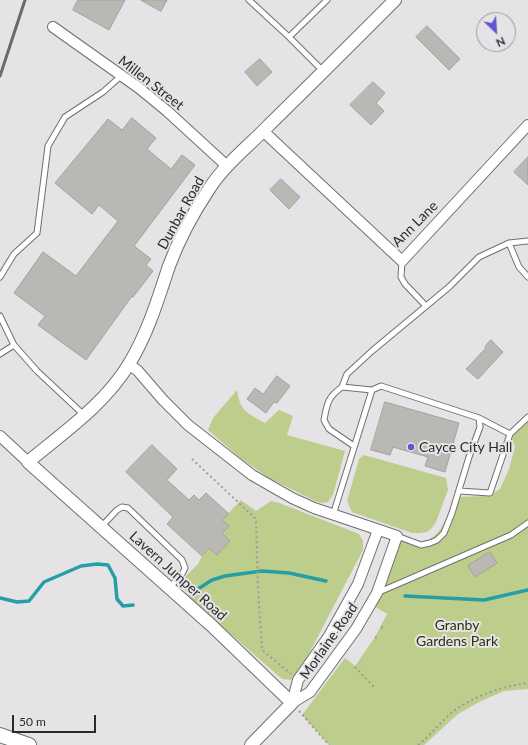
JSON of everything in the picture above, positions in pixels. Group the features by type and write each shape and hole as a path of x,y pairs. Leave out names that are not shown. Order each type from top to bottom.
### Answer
{"main road":[{"path":"0,735 29,745"}],"street":[{"name":"Dunbar Road","path":"28,462 84,415 113,386 129,364 149,324 179,242 209,188 227,166 395,0"},
{"name":"Millen Street","path":"53,27 122,76 167,111 227,166"},
{"name":"Ann Lane","path":"263,131 402,260 528,125"},
{"path":"129,364 138,371 163,400 188,425 252,475 292,498 314,508 397,536"},
{"name":"Lavern Jumper Road","path":"0,436 212,626 292,703"},
{"name":"Morlaine Road","path":"292,703 298,680 329,636 358,584 378,530"},
{"name":"Morlaine Road","path":"292,703 310,692 356,629 377,593 397,536"},
{"path":"251,745 292,703"}],"lane":[{"path":"249,0 324,71"},
{"path":"289,37 327,0"},
{"path":"0,277 14,254 38,233 48,146 61,122 65,117 103,92 122,76"},
{"path":"354,446 329,429 324,420 326,408 332,394 342,387 347,374 372,351 449,287 480,257 509,243 528,241"},
{"path":"509,243 519,267 528,277"},
{"path":"402,260 401,277 405,284 426,306"},
{"path":"0,316 14,345 36,371 84,415"},
{"path":"0,354 14,345"},
{"path":"342,387 372,390 381,386 480,418 510,434"},
{"path":"332,515 372,390"},
{"path":"459,491 490,493 510,434 528,417"},
{"path":"397,536 421,545 437,540 444,533 452,514 469,456 480,426 480,418"},
{"path":"101,527 117,510 122,507 128,508 182,560 185,568 182,574 169,588"},
{"path":"377,593 511,535 528,523"}],"path":[{"path":"192,459 256,519 262,650 298,680"},
{"path":"381,627 385,629"},
{"path":"375,637 379,639"},
{"path":"355,667 375,688"},
{"path":"418,745 455,711 476,699 502,687 528,683"},
{"path":"292,703 329,745"}],"green space":[{"path":"237,390 242,407 245,411 259,420 265,423 279,410 293,416 287,435 345,451 333,495 328,502 321,503 315,501 269,478 239,457 208,430 213,418"},
{"name":"Granby Gardens Park","path":"528,417 528,689 504,691 479,702 458,714 424,745 329,745 302,715 345,658 355,666 375,637 387,614 371,604 397,536 419,541 429,539 435,536 439,531 447,517 454,497 489,496 500,489 509,469 515,447 510,434"},
{"path":"364,455 446,478 448,490 436,522 432,528 427,532 412,533 352,512 347,501 359,459"},
{"path":"241,500 256,511 271,501 279,503 359,534 363,541 363,550 301,669 291,680 282,679 191,599 183,587 185,577 198,564 202,556 209,548 217,555 230,541 222,533 229,526 222,520"}],"building":[{"path":"78,0 125,0 109,30 73,10"},
{"path":"141,0 167,0 161,11"},
{"path":"427,26 460,59 449,70 416,37"},
{"path":"260,59 272,72 257,86 245,72"},
{"path":"373,82 385,93 376,103 384,111 371,125 350,105"},
{"path":"132,118 156,138 147,149 171,169 182,155 195,165 134,246 151,259 146,265 153,271 133,297 132,296 86,360 38,325 45,316 14,293 43,252 76,276 118,221 99,205 92,214 55,183 108,119 122,130"},
{"path":"528,157 528,185 514,172"},
{"path":"281,179 300,197 289,209 270,190"},
{"path":"491,340 503,352 478,379 466,369 486,348 485,347"},
{"path":"277,376 290,386 277,403 274,402 266,413 247,399 255,388 263,394"},
{"path":"385,402 459,423 445,472 425,466 428,457 393,447 390,455 371,450"},
{"path":"152,445 177,469 167,480 189,500 194,495 199,500 206,493 229,514 222,520 229,526 222,533 230,541 217,555 209,548 202,556 167,524 173,517 126,472"},
{"path":"490,552 497,563 475,577 468,566"}],"waterway":[{"path":"0,598 17,602 29,601 44,582 81,566 97,564 108,565 115,578 117,599 123,606 133,605"},
{"path":"198,589 212,580 225,576 262,571 289,573 326,581"},
{"path":"405,596 484,600 528,590"}],"railway":[{"path":"0,76 25,0"}],"place":[{"name":"Cayce City Hall","path":"411,447"}]}
